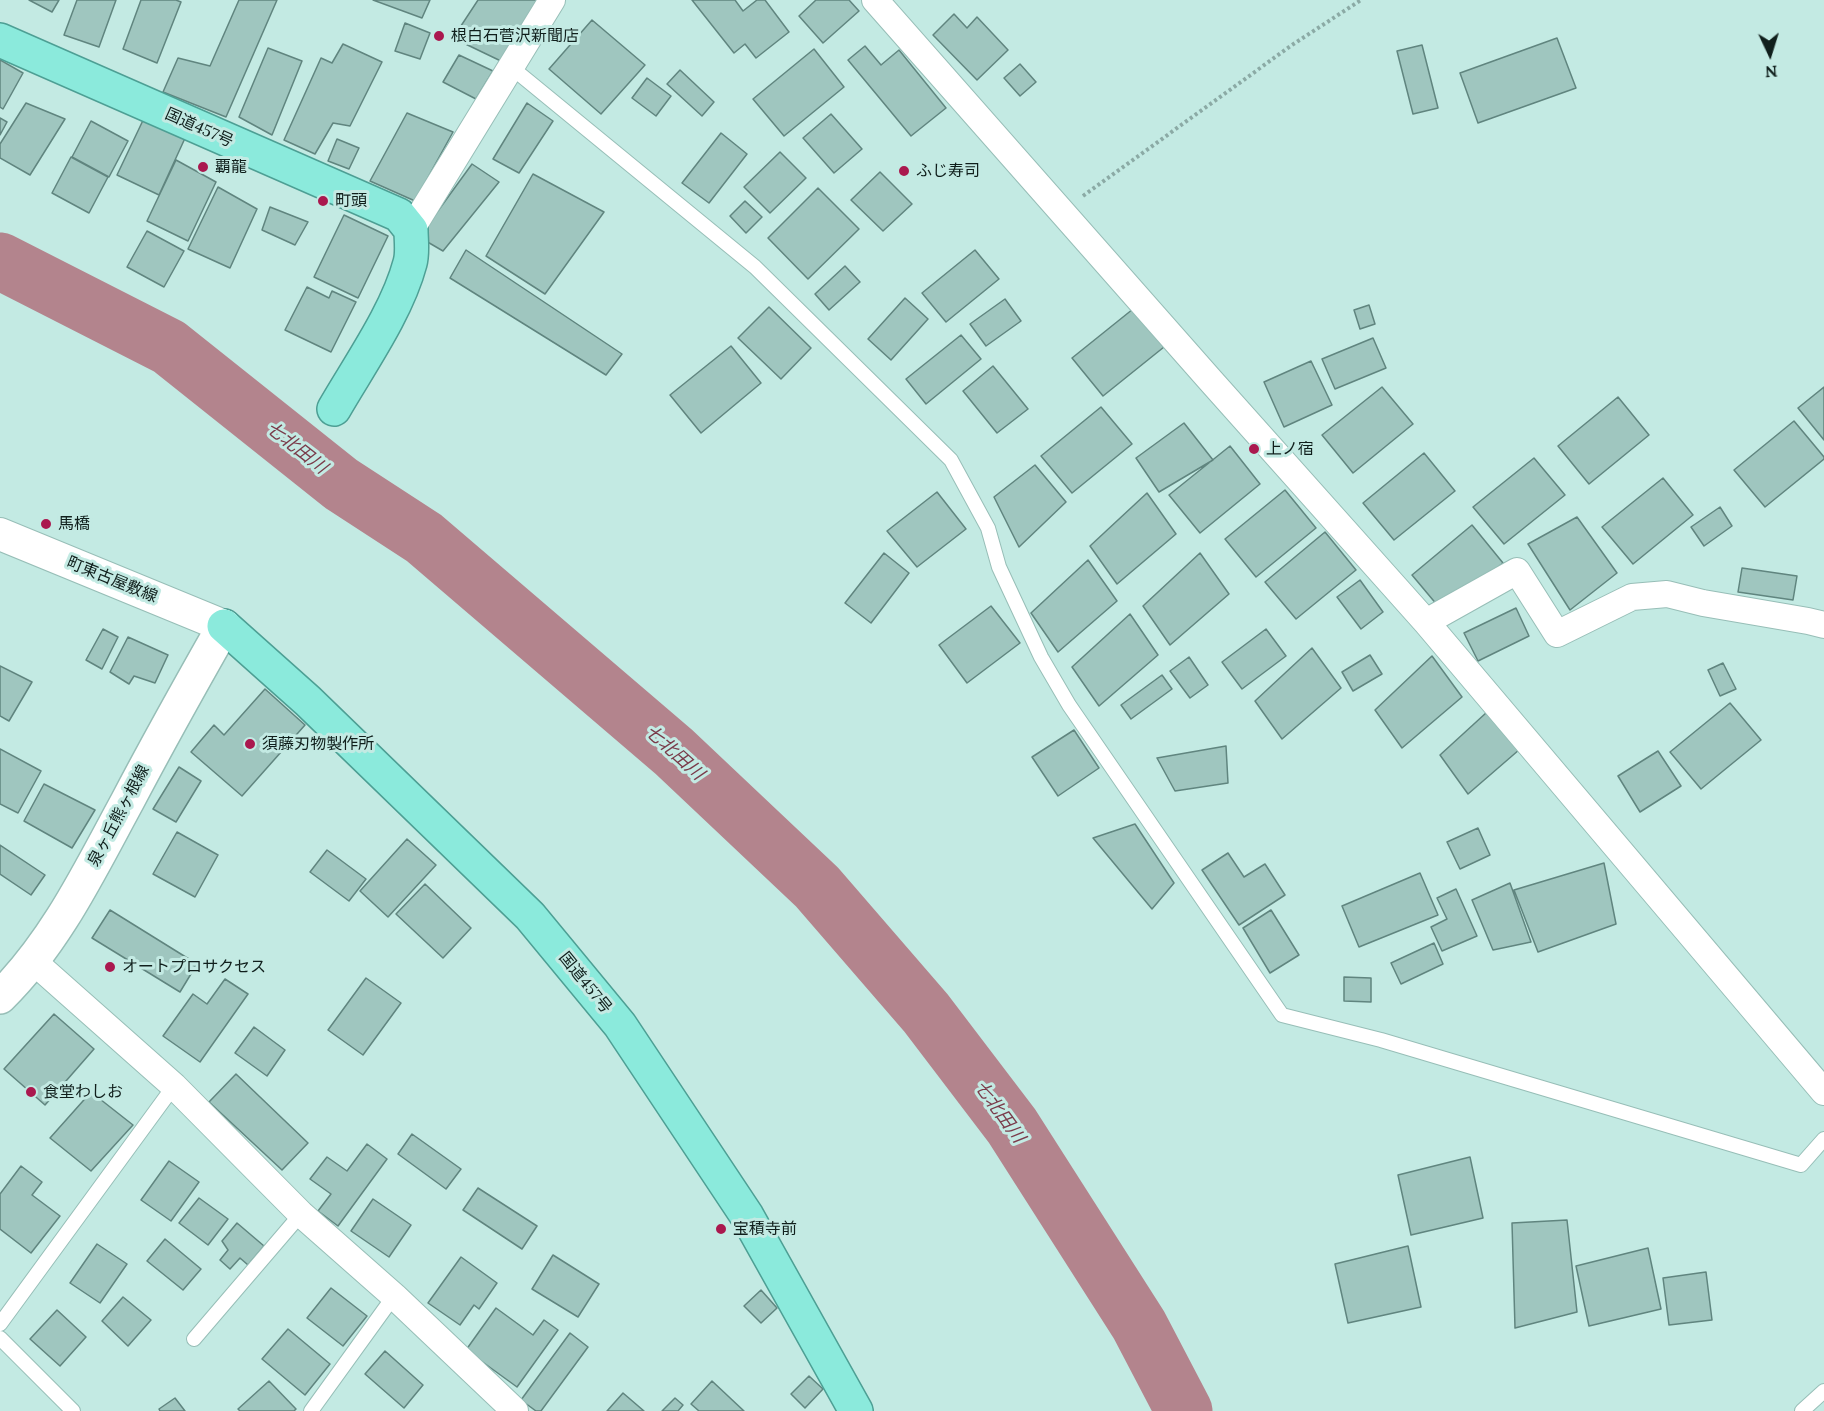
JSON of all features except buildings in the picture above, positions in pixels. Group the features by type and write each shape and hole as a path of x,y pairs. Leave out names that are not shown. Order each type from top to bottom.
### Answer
{"highway":[{"name":"国道457号","path":"0,40 399,216 411,230"},
{"path":"334,408 398,295 411,261 411,230"},
{"name":"国道457号","path":"224,626 308,701 530,916 620,1025 747,1216 856,1411"}],"main road":[{"name":"泉ヶ丘熊ヶ根線","path":"0,997 33,961 69,907 224,626"}],"street":[{"path":"411,230 552,0"},
{"path":"875,0 1426,622 1824,1092"},
{"name":"町東古屋敷線","path":"0,534 224,626"},
{"path":"1426,622 1517,571 1557,634 1632,597 1667,594 1703,603 1824,625"},
{"path":"33,961 174,1086 301,1214 394,1296 515,1411"}],"lane":[{"path":"512,67 755,267 951,460 988,528 999,567 1041,657 1069,705 1282,1015 1381,1040 1801,1165 1824,1139"},
{"path":"0,1324 174,1086"},
{"path":"194,1340 301,1214"},
{"path":"311,1411 394,1296"},
{"path":"0,1338 73,1411"},
{"path":"1802,1411 1824,1391"}],"path":[{"path":"1061,212 1292,45 1360,0"}],"waterway":[{"name":"七北田川","path":"0,261 169,347 341,484 424,538 674,752 817,887 926,1013 1012,1126 1139,1325 1184,1411"}],"place":[{"name":"根白石菅沢新聞店","path":"439,36"},
{"name":"覇龍","path":"203,167"},
{"name":"ふじ寿司","path":"904,171"},
{"name":"町頭","path":"323,201"},
{"name":"上ノ宿","path":"1254,449"},
{"name":"馬橋","path":"46,524"},
{"name":"須藤刃物製作所","path":"250,744"},
{"name":"オートプロサクセス","path":"110,967"},
{"name":"食堂わしお","path":"31,1092"},
{"name":"宝積寺前","path":"721,1229"}]}
